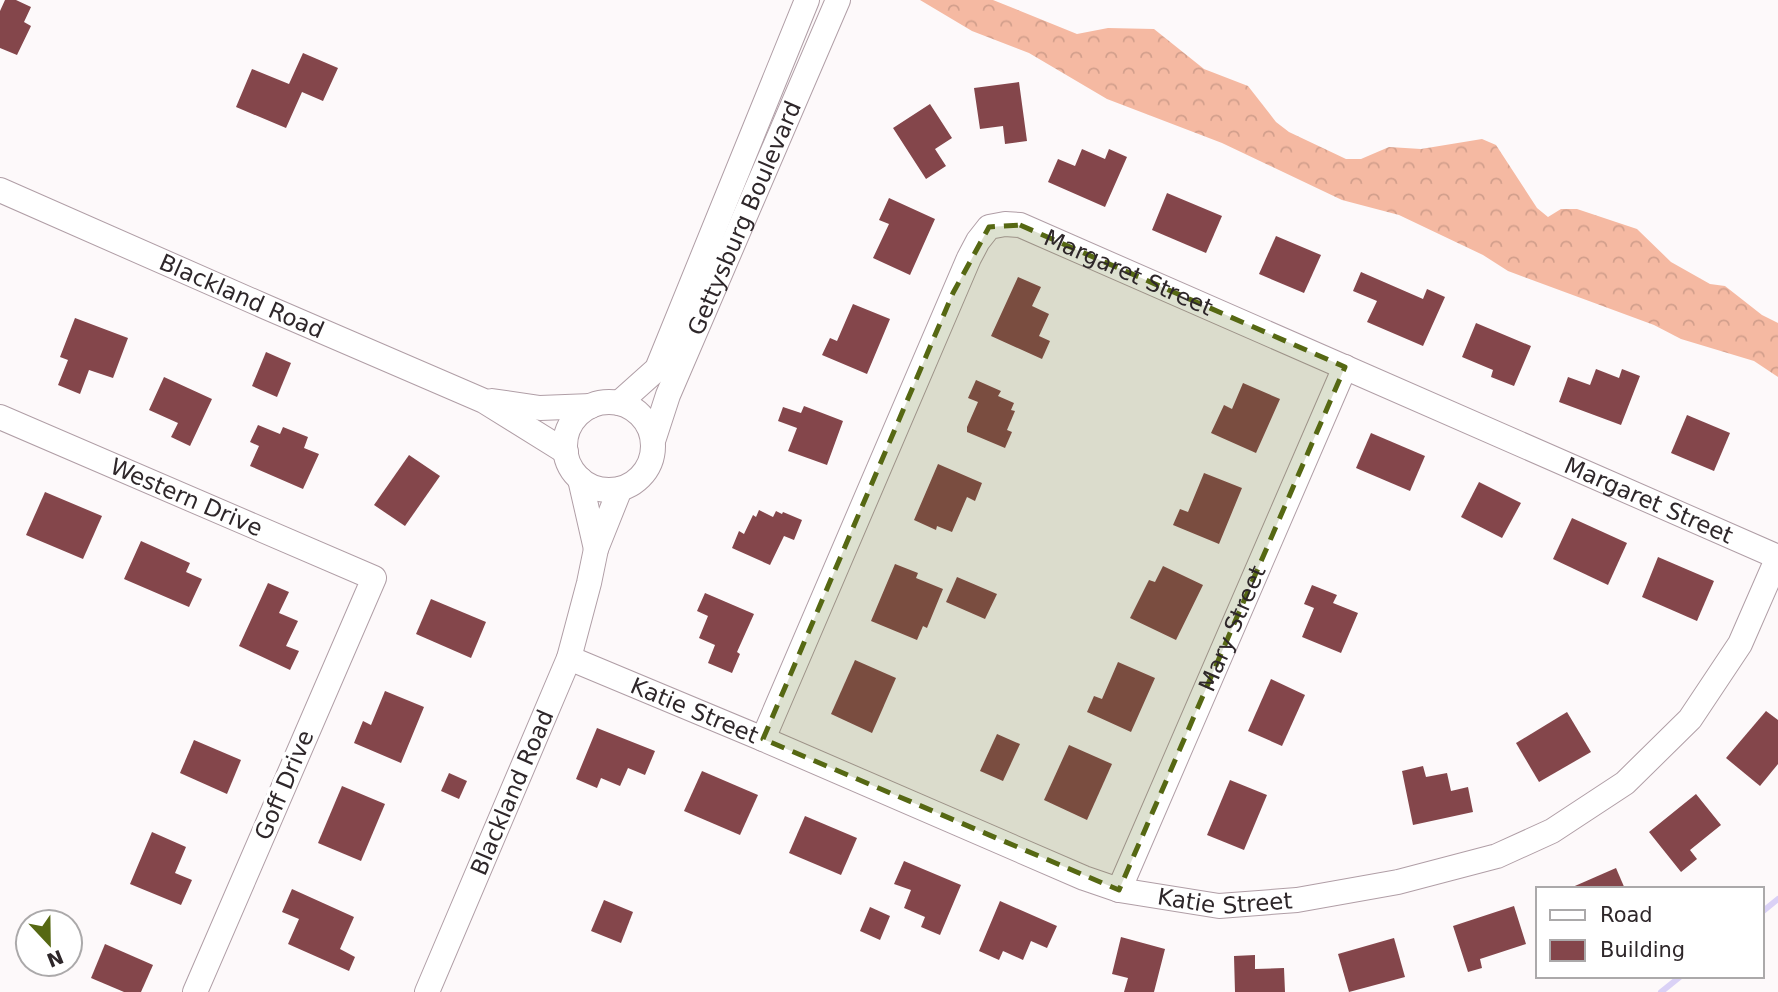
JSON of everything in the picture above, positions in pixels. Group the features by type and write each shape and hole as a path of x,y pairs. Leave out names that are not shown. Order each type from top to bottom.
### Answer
{"street":[{"name":"Gettysburg Boulevard","path":"619,403 657,369 807,0"},
{"name":"Gettysburg Boulevard","path":"654,438 668,395 838,0"},
{"name":"Blackland Road","path":"0,190 484,401 566,452"},
{"name":"Margaret Street","path":"763,739 953,293 974,250 989,227 1005,224 1020,225 1778,557"},
{"name":"Mary Street","path":"1119,890 1345,367"},
{"name":"Blackland Road","path":"484,401 540,408 591,406"},
{"path":"598,403 619,403 640,413 649,425 654,438 654,453 649,467 640,479 628,487 613,491 599,490 585,484 574,474 567,461 564,446 567,432 574,419 585,409 598,403"},
{"name":"Western Drive","path":"0,416 374,578"},
{"name":"Blackland Road","path":"580,479 597,549"},
{"name":"Blackland Road","path":"427,992 569,658 597,549 620,489"},
{"name":"Katie Street","path":"569,658 1084,878 1119,890 1219,906 1297,900 1398,882 1497,856 1552,831 1625,783 1690,719 1740,644 1778,557"},
{"name":"Goff Drive","path":"195,992 374,578"}],"highlighted area":[{"path":"1020,225 1345,367 1119,890 763,739 953,293 989,227"}],"green space":[{"path":"920,0 993,0 1077,34 1108,28 1154,29 1204,69 1248,86 1276,122 1289,132 1346,159 1361,159 1389,147 1421,149 1482,139 1496,145 1537,208 1548,217 1561,209 1577,209 1637,229 1671,262 1710,284 1725,286 1762,315 1778,323 1778,377 1754,361 1681,339 1654,325 1508,271 1483,255 1399,215 1342,200 1222,143 1107,99 1029,53 972,31"}],"building":[{"path":"5,0 16,0 31,7 24,22 31,26 17,55 0,48 0,11"},
{"path":"303,53 338,68 323,101 302,92 286,128 236,107 252,69 289,84"},
{"path":"1019,82 1027,141 1005,144 1003,126 980,129 974,88"},
{"path":"930,104 952,138 935,149 946,166 926,179 893,128"},
{"path":"1082,149 1105,159 1109,149 1127,157 1105,207 1048,182 1058,159 1075,166"},
{"path":"1167,193 1222,216 1206,253 1152,230"},
{"path":"889,198 935,219 910,275 873,258 889,224 879,220"},
{"path":"1276,236 1321,255 1304,293 1259,274"},
{"path":"1361,272 1423,299 1427,289 1445,297 1423,346 1367,322 1377,301 1353,291"},
{"path":"1018,277 1041,287 1032,306 1049,314 1039,336 1050,341 1042,359 991,336"},
{"path":"853,304 890,319 867,374 822,355 830,338 837,341"},
{"path":"75,318 128,338 113,378 89,370 80,394 58,385 68,360 60,357"},
{"path":"1476,323 1531,346 1514,386 1491,377 1493,370 1462,357"},
{"path":"266,352 291,363 277,397 252,386"},
{"path":"1596,369 1619,378 1622,369 1640,376 1621,425 1559,402 1568,377 1590,385"},
{"path":"164,377 212,399 190,446 171,437 178,423 149,410"},
{"path":"976,380 1001,391 998,396 1014,403 1011,410 1015,411 1007,430 1012,432 1005,448 967,432 978,402 968,398"},
{"path":"1243,383 1280,399 1256,453 1211,433 1224,405 1232,409"},
{"path":"804,406 843,421 827,465 788,451 797,428 778,421 783,407 801,413"},
{"path":"1687,415 1730,433 1714,471 1671,453"},
{"path":"258,425 280,434 283,427 308,437 304,448 319,454 303,489 250,466 259,446 250,442"},
{"path":"1371,433 1425,456 1410,491 1356,468"},
{"path":"409,455 440,476 405,526 374,505"},
{"path":"938,464 982,483 975,501 967,497 952,532 937,526 936,530 914,520"},
{"path":"1204,473 1242,488 1219,544 1173,525 1180,509 1188,512"},
{"path":"1479,482 1521,503 1502,538 1461,517"},
{"path":"45,492 102,516 83,559 26,535"},
{"path":"759,510 773,517 776,511 802,520 794,540 784,536 770,565 732,548 739,531 744,534 753,515 756,517"},
{"path":"1572,518 1627,543 1608,585 1553,559"},
{"path":"141,541 190,563 186,572 202,579 189,607 124,579"},
{"path":"1658,557 1714,581 1697,621 1642,597"},
{"path":"895,564 918,573 916,578 943,589 927,628 923,626 917,640 871,621"},
{"path":"1163,566 1203,585 1176,640 1130,618 1149,580 1155,582"},
{"path":"957,577 997,594 985,619 946,602"},
{"path":"268,583 289,592 279,613 298,621 286,646 299,651 290,670 239,646"},
{"path":"1312,585 1337,595 1333,603 1358,613 1341,653 1302,637 1314,608 1304,604"},
{"path":"705,593 754,614 737,652 740,654 732,673 708,663 715,645 699,638 708,616 697,611"},
{"path":"431,599 486,622 471,658 416,634"},
{"path":"855,660 896,678 872,733 831,714"},
{"path":"1118,662 1155,678 1131,732 1087,712 1094,696 1102,699"},
{"path":"1271,679 1305,695 1282,746 1248,731"},
{"path":"385,691 424,707 401,763 354,743 363,721 371,725"},
{"path":"1766,711 1778,720 1778,764 1760,786 1726,758"},
{"path":"1567,712 1591,752 1539,782 1516,743"},
{"path":"597,728 655,751 645,775 628,768 620,786 601,778 597,788 576,779"},
{"path":"997,734 1020,744 1003,781 980,771"},
{"path":"194,740 241,760 227,794 180,773"},
{"path":"1069,745 1112,764 1087,820 1044,800"},
{"path":"1423,766 1426,777 1447,773 1451,791 1468,787 1473,812 1413,825 1402,771"},
{"path":"702,771 758,795 740,835 684,811"},
{"path":"449,773 467,781 459,799 441,791"},
{"path":"1230,780 1267,795 1244,850 1207,835"},
{"path":"342,786 385,804 361,861 318,843"},
{"path":"1696,794 1721,825 1690,850 1697,859 1681,872 1649,832"},
{"path":"805,816 857,838 841,875 789,853"},
{"path":"152,832 186,847 175,873 192,880 181,905 130,884"},
{"path":"904,861 961,885 940,935 921,927 925,917 904,908 911,890 894,884"},
{"path":"1616,868 1624,887 1573,887"},
{"path":"292,889 354,917 340,949 355,957 349,971 288,944 299,919 282,912"},
{"path":"604,900 633,912 621,943 591,931"},
{"path":"1000,901 1057,926 1047,948 1031,941 1023,960 1003,951 999,960 979,951"},
{"path":"1514,906 1526,944 1480,959 1482,968 1468,972 1453,926"},
{"path":"870,907 890,916 880,940 860,931"},
{"path":"1121,937 1165,949 1154,992 1124,992 1128,978 1112,974"},
{"path":"1394,938 1405,977 1349,992 1338,954"},
{"path":"105,944 153,965 141,992 124,992 91,978"},
{"path":"1255,955 1255,969 1284,968 1285,992 1235,992 1234,956"}],"waterway":[{"path":"1764,910 1778,899"},
{"path":"1661,992 1678,978"}]}
